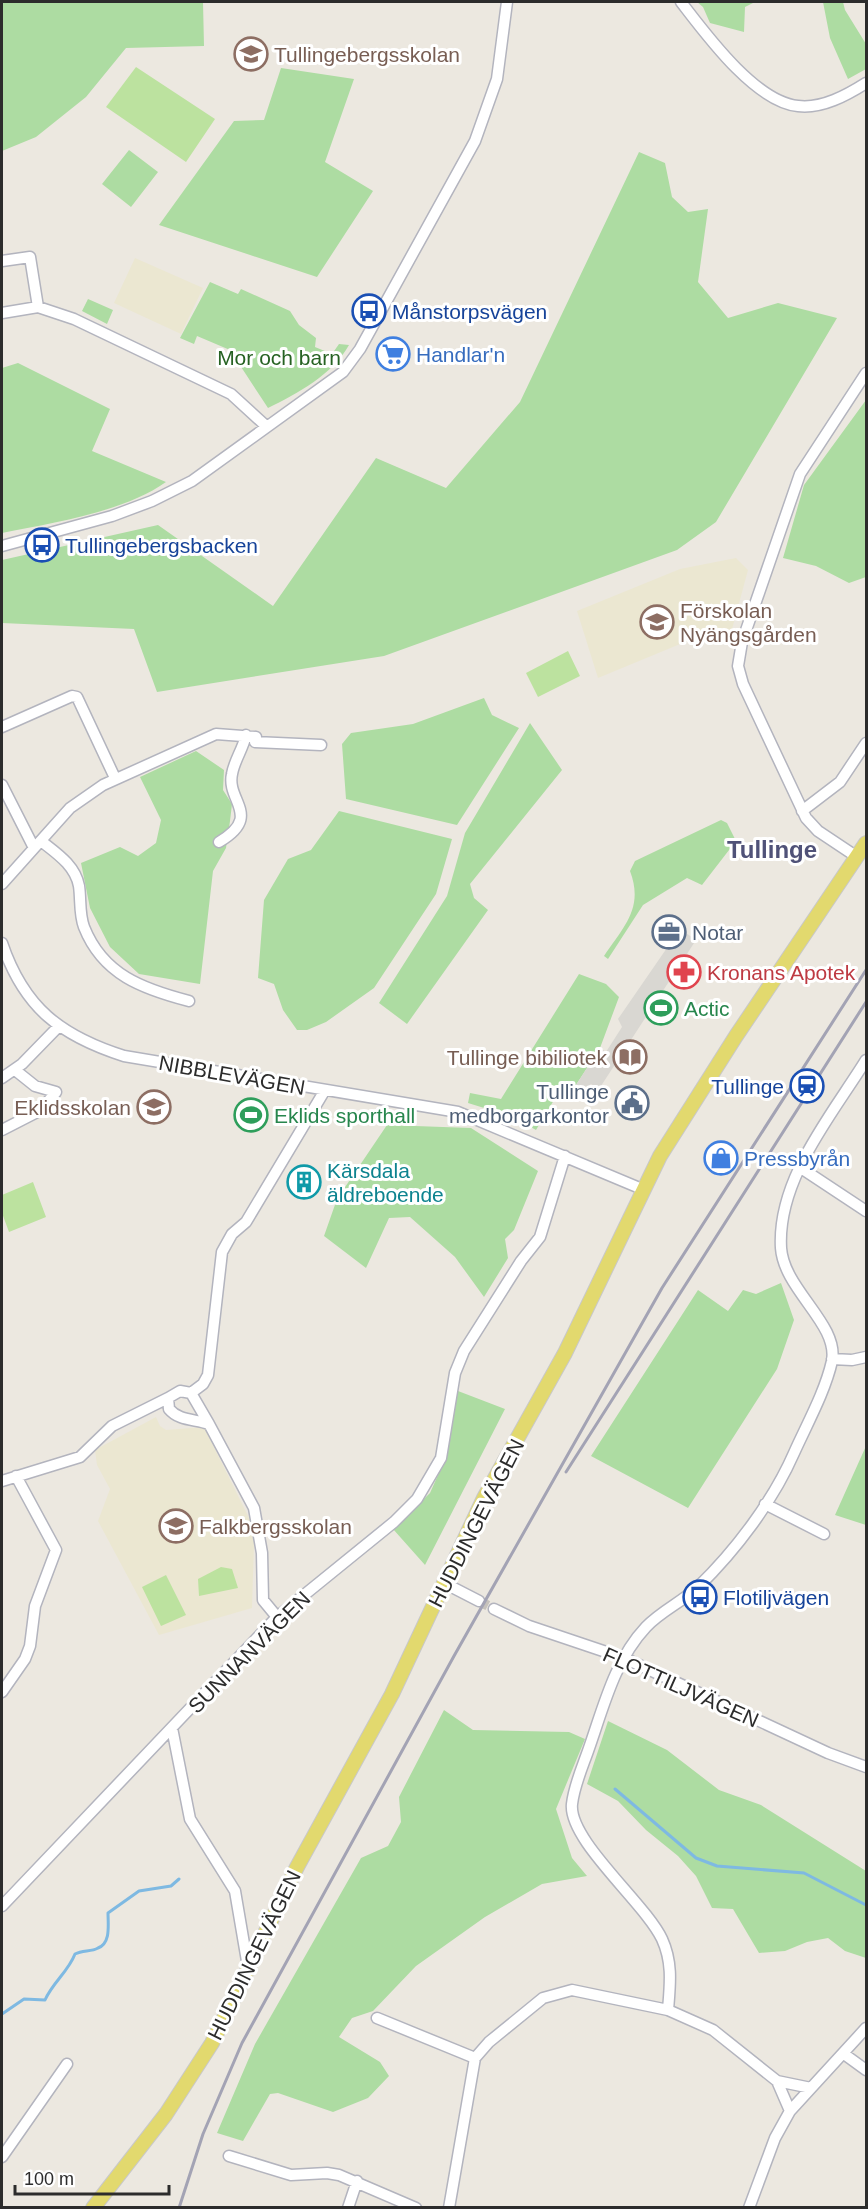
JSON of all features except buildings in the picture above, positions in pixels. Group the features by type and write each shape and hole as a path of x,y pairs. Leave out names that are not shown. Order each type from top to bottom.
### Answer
{"main road":[{"name":"HUDDINGEVÄGEN","path":"93,2208 166,2114 219,2029 297,1866 392,1694 484,1498 565,1353 642,1189 736,1036 867,843"}],"street":[{"path":"2,546 112,516 152,501 192,481 266,426 324,388 343,372 360,349 475,141 497,79 507,2"},
{"path":"681,2 709,40 737,70 787,104 813,106 846,95 867,83"},
{"path":"2,261 30,257 38,307"},
{"path":"2,313 38,307 74,319 231,394 266,426"},
{"path":"857,857 809,823 743,684 738,666 739,653 800,474 867,373"},
{"path":"2,727 72,696 77,697 116,778"},
{"path":"2,884 70,808 116,778 216,734 256,737 255,742 321,745"},
{"path":"219,842 226,838 242,816 242,808 231,785 232,773 246,735"},
{"path":"802,811 840,782 867,743"},
{"path":"2,785 37,845 74,871 84,927 114,967 139,987 189,1001"},
{"name":"NIBBLEVÄGEN","path":"2,943 11,968 26,992 58,1027 76,1038 124,1056 458,1112 642,1189"},
{"path":"2,1078 15,1070 58,1027"},
{"path":"668,2010 670,1963 662,1939 582,1836 572,1812 574,1792 608,1694 624,1658 646,1627 702,1583 765,1504 793,1456 832,1359 830,1340 824,1327 800,1296 783,1261 781,1248 783,1218 801,1168 867,1060"},
{"path":"2,1130 41,1110 56,1092 35,1086 15,1070"},
{"path":"2,1481 80,1457 112,1426 180,1391 191,1393 203,1384 208,1375 222,1252 232,1234 250,1216 325,1090"},
{"name":"SUNNANVÄGEN","path":"2,1906 277,1617 394,1522 417,1499 441,1458 455,1373 464,1352 521,1261 540,1237 565,1156"},
{"path":"801,1168 867,1211"},
{"path":"832,1359 852,1360 867,1357"},
{"path":"191,1393 254,1508 262,1553 263,1600 277,1617"},
{"path":"168,1398 169,1409 173,1415 209,1424"},
{"path":"2,1692 26,1659 35,1606 56,1550 16,1476"},
{"path":"765,1504 824,1534"},
{"path":"444,1583 479,1601"},
{"name":"FLOTTILJVÄGEN","path":"495,1609 529,1626 624,1658 819,1749 867,1767"},
{"path":"172,1728 190,1819 235,1891 248,1967"},
{"path":"449,2208 476,2058 489,2042 533,2005 561,1991 579,1990 668,2010 713,2030 777,2081 810,2088"},
{"path":"377,2019 476,2058"},
{"path":"749,2208 775,2138 790,2111 867,2028"},
{"path":"844,2054 867,2070"},
{"path":"2,2157 67,2064"},
{"path":"777,2081 790,2111"},
{"path":"229,2156 291,2175 327,2173 357,2181 416,2208"},
{"path":"348,2208 357,2181"}],"shaded area":[{"path":"135,258 203,288 181,334 114,303"},
{"name":"Förskolan Nyängsgården","path":"736,558 748,570 731,633 685,642 598,678 577,611 680,569"},
{"path":"680,929 696,940 599,1089 591,1084 580,1093 565,1094 574,1088 600,1048 606,1052 622,1027 618,1019"},
{"name":"Falkbergsskolan","path":"156,1417 160,1426 166,1430 204,1427 250,1520 254,1543 252,1608 159,1635 98,1521 110,1489 97,1465 95,1450"}],"green space":[{"path":"2,2 203,2 204,46 126,48 86,97 36,137 2,151"},
{"path":"697,2 755,2 745,7 744,32 710,23 703,7"},
{"path":"823,2 843,2 845,10 866,44 866,69 848,79 830,38"},
{"path":"136,67 215,119 186,162 106,107"},
{"path":"281,68 354,79 325,162 373,191 317,277 159,225 234,121 264,120"},
{"path":"129,150 158,172 131,207 102,184"},
{"path":"639,152 665,163 672,197 688,212 708,209 698,282 728,318 778,303 837,318 716,522 677,550 384,656 157,692 134,629 2,623 2,560 158,525 273,606 376,458 446,488 520,402"},
{"name":"Mor och barn","path":"210,282 238,294 241,289 290,311 299,325 316,338 315,347 332,354 339,344 349,345 324,374 302,390 268,408 230,350 197,336 194,344 180,338"},
{"path":"88,299 113,310 107,324 82,311"},
{"path":"18,363 110,409 92,451 166,482 109,509 2,533 2,368"},
{"path":"866,400 866,577 849,583 816,566 783,558 804,485"},
{"path":"568,651 580,676 538,697 526,673"},
{"path":"484,698 492,715 519,728 457,825 346,799 342,744 351,733 413,724"},
{"path":"530,723 562,770 470,884 474,898 488,910 407,1024 379,1003 447,896 465,833"},
{"path":"196,751 224,770 223,790 232,804 226,848 213,871 200,984 139,974 110,947 90,908 81,863 120,847 138,856 156,843 161,820 140,777"},
{"path":"339,811 452,839 436,894 374,988 326,1022 307,1030 297,1030 283,1010 274,984 258,978 264,900 288,859 311,850"},
{"path":"721,820 727,823 736,841 702,885 687,878 643,905 608,959 604,956 630,916 635,896 630,871 635,861"},
{"path":"579,974 606,984 619,997 600,1048 574,1088 560,1090 536,1130 513,1117 468,1103 470,1093 501,1099"},
{"path":"387,1125 471,1128 538,1171 514,1230 505,1239 508,1258 484,1297 455,1257 410,1217 389,1218 366,1268 324,1236 337,1199"},
{"path":"33,1182 46,1217 9,1232 2,1213 2,1195"},
{"path":"781,1283 794,1320 777,1369 688,1508 591,1456 698,1290 728,1311 743,1290 756,1294"},
{"path":"458,1391 505,1409 425,1565 393,1529 430,1493 446,1457"},
{"path":"866,1446 866,1525 835,1515"},
{"path":"221,1567 232,1569 238,1588 199,1596 198,1579"},
{"path":"166,1575 186,1615 161,1626 142,1587"},
{"path":"444,1710 473,1730 569,1732 585,1739 556,1809 572,1858 587,1876 542,1884 485,1917 416,1966 373,2011 352,2018 339,2037 380,2062 389,2076 368,2098 333,2112 278,2093 270,2094 243,2141 217,2133 255,2044 361,1858 388,1846 401,1822 399,1797"},
{"path":"608,1721 667,1750 719,1790 761,1805 866,1871 866,1958 845,1951 828,1938 807,1942 785,1951 759,1953 733,1909 712,1908 696,1876 678,1856 646,1830 618,1801 587,1784"}],"waterway":[{"path":"615,1789 696,1858 717,1866 804,1873 866,1905"},
{"path":"2,2014 24,1999 45,2000 75,1954 102,1946 108,1933 108,1913 139,1891 171,1886 179,1879"}],"tunnel":[{"path":"479,1601 494,1609"}],"railway":[{"path":"179,2208 203,2134 242,2043 454,1656 662,1288 866,970"},
{"path":"566,1472 866,1002"}],"place":[{"name":"Tullingebergsskolan","path":"251,54"},
{"name":"Månstorpsvägen","path":"369,311"},
{"name":"Handlar'n","path":"393,354"},
{"name":"Tullingebergsbacken","path":"42,545"},
{"name":"Förskolan Nyängsgården","path":"657,622"},
{"name":"Notar","path":"669,932"},
{"name":"Kronans Apotek","path":"684,972"},
{"name":"Actic","path":"661,1008"},
{"name":"Tullinge bibiliotek","path":"630,1057"},
{"name":"Tullinge","path":"807,1086"},
{"name":"Tullinge medborgarkontor","path":"632,1103"},
{"name":"Eklidsskolan","path":"154,1107"},
{"name":"Eklids sporthall","path":"251,1115"},
{"name":"Pressbyrån","path":"721,1158"},
{"name":"Kärsdala äldreboende","path":"304,1182"},
{"name":"Falkbergsskolan","path":"176,1526"},
{"name":"Flotiljvägen","path":"700,1597"}],"district":[{"name":"Tullinge","path":"772,849"}]}
